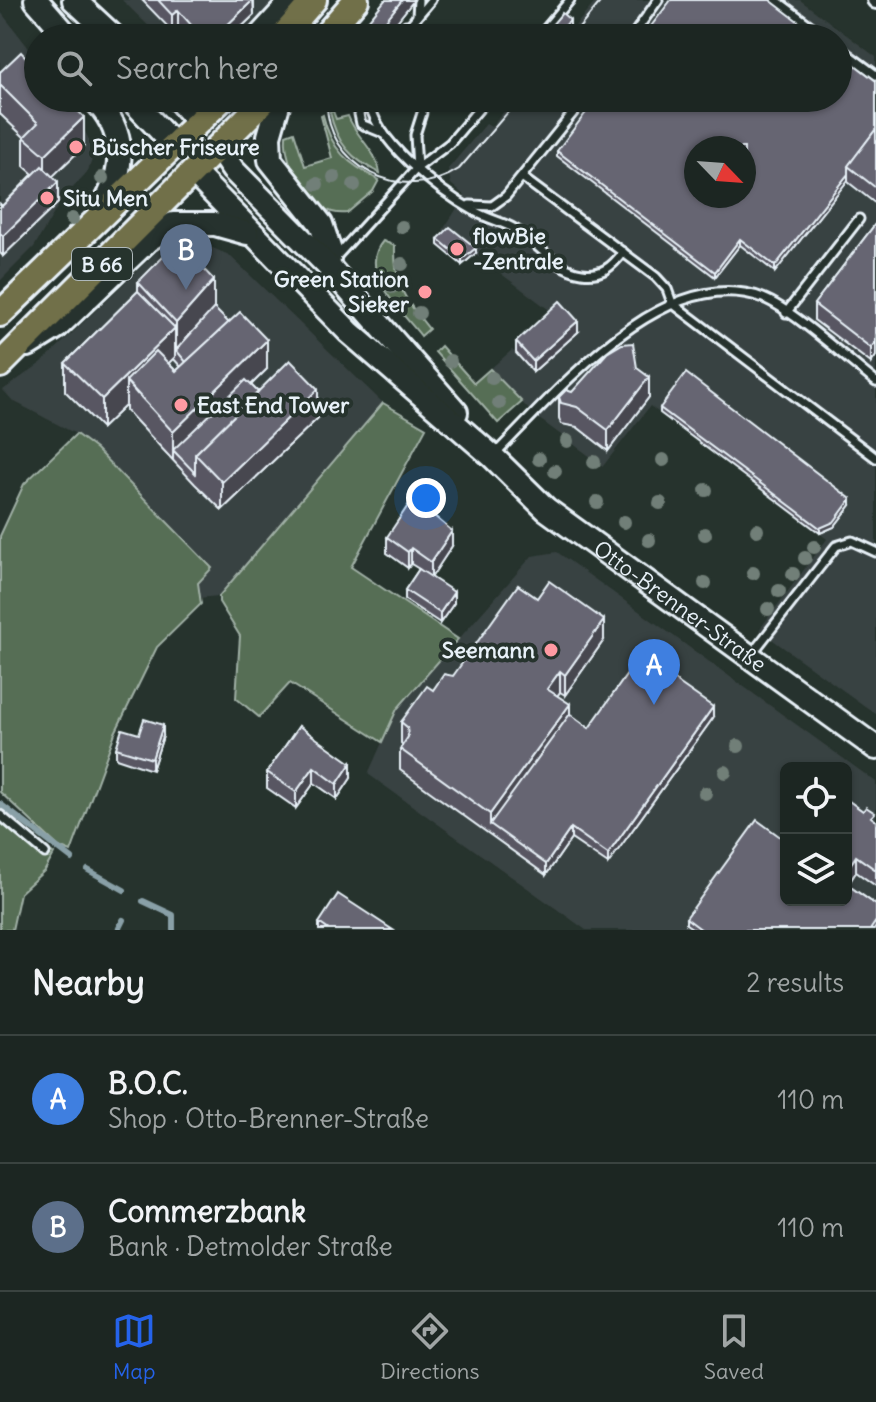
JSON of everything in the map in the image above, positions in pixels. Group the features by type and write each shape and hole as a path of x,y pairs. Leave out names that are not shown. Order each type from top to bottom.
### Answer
{"main road":[{"path":"293,24 314,0"},
{"path":"335,24 356,0"},
{"name":"B 66","path":"0,314 208,112"},
{"name":"B 66","path":"5,360 253,112"},
{"path":"198,122 218,148"},
{"path":"174,145 193,172"}],"street":[{"path":"36,0 57,24"},
{"path":"74,0 100,24"},
{"path":"271,24 293,0"},
{"path":"87,231 113,191 121,151 113,123 104,112"},
{"path":"143,112 174,145"},
{"path":"189,112 198,122"},
{"path":"276,112 269,136 270,160 321,224 330,251 317,278"},
{"name":"Otto-Brenner-Straße","path":"218,148 392,372 492,456"},
{"name":"Otto-Brenner-Straße","path":"193,172 254,236 317,278 556,518 876,748"},
{"path":"5,360 57,327 148,240 173,224 215,224 254,236"}],"lane":[{"path":"407,24 417,16 418,0"},
{"path":"410,24 431,0"},
{"path":"550,24 570,0"},
{"path":"641,24 658,0"},
{"path":"776,0 808,24"},
{"path":"90,24 95,19"},
{"path":"852,57 876,75"},
{"path":"360,112 361,124 383,133"},
{"path":"370,112 383,133 417,168 460,202 494,222 512,227 576,272 603,272 623,252"},
{"path":"317,278 417,168 450,143 476,112"},
{"path":"460,202 479,207 492,206 523,178 574,112"},
{"path":"417,168 415,135 422,113"},
{"path":"523,178 658,279 672,303 876,458"},
{"path":"786,313 859,219"},
{"path":"492,456 629,327 672,303 699,294 760,297 786,313 876,382"},
{"path":"750,657 836,546 852,541 876,552"},
{"path":"0,815 45,853"}],"shaded area":[{"path":"122,0 277,0 252,24 147,24"},
{"path":"597,0 800,0 832,24 577,24"},
{"path":"0,11 24,42 24,112 78,112 93,157 88,171 61,201 34,247 0,281"},
{"path":"852,39 876,57 876,714 759,630 827,539 650,406 603,466 534,415 490,369 512,350 516,353 556,315 443,230 465,196 451,184 448,169 486,124 491,127 503,112 852,112"},
{"path":"181,239 196,241 229,255 383,403 219,596 198,598 198,583 212,567 96,448 13,401 3,390 41,363 158,251"},
{"path":"557,552 848,762 780,762 780,906 852,906 852,765 876,782 876,930 586,930 368,774 397,709 532,556"}],"green space":[{"path":"330,112 333,112 336,119 348,116 375,158 380,173 353,156 336,133"},
{"path":"323,115 331,138 342,155 379,180 373,191 347,213 334,212 312,199 302,188 289,161 286,135 294,132 305,166 332,158"},
{"path":"383,241 395,246 399,282 413,309 429,329 421,336 394,304 378,278 376,253"},
{"path":"441,346 474,383 490,369 522,402 498,423 435,352"},
{"path":"383,403 426,428 351,567 458,639 397,709 382,742 290,683 259,717 236,698 240,636 219,602 219,596"},
{"path":"76,434 96,449 212,568 198,583 201,604 157,647 115,733 71,852 59,847 0,792 0,536 24,484"},
{"path":"0,809 54,854 45,870 20,893 12,930 0,930"}],"building":[{"path":"158,0 253,0 228,24 190,24 178,10 172,15"},
{"path":"385,0 402,0 383,24 368,21"},
{"path":"671,0 770,0 802,24 653,24"},
{"path":"562,13 570,20 567,24 553,24"},
{"path":"21,52 24,55 24,109 0,85 0,72"},
{"path":"852,63 876,81 876,129 848,166 848,174 775,266 740,239 715,272 557,151 586,112 852,112"},
{"path":"27,112 79,112 84,117 45,155 24,137 38,123"},
{"path":"876,129 876,188 848,166"},
{"path":"42,166 58,182 3,236 0,233 0,204 2,206"},
{"path":"876,223 876,341 871,348 814,304"},
{"name":"flowBie -Zentrale","path":"450,227 476,248 462,259 438,239"},
{"path":"178,242 214,280 176,323 138,282"},
{"path":"138,291 175,328 102,399 65,363"},
{"path":"560,301 578,321 533,361 516,342"},
{"path":"214,308 229,323 186,362 176,350"},
{"path":"240,312 267,340 173,432 126,381 156,351 176,371"},
{"path":"633,343 637,368 649,377 608,430 577,407 561,403 559,397 566,390 572,392 607,353 622,344"},
{"path":"290,360 318,389 222,482 195,454"},
{"path":"686,373 851,499 834,522 820,528 660,408"},
{"path":"246,380 258,392 195,454 195,473 173,450"},
{"path":"413,498 452,531 431,562 411,548 408,552 387,537"},
{"path":"419,569 454,592 440,613 405,590"},
{"path":"549,581 604,620 565,675 560,671 547,689 570,704 490,814 400,749 408,737 407,727 401,722 427,686 433,690 444,674 453,676 518,585 537,598"},
{"path":"640,656 713,707 608,854 571,828 546,864 490,824 570,714 589,728"},
{"path":"144,719 163,725 152,759 116,748 122,729 139,734"},
{"path":"299,726 351,763 337,784 314,767 296,792 267,772"},
{"path":"852,803 863,811 866,807 875,813 871,817 876,821 876,870 856,856 852,862"},
{"path":"757,820 780,837 780,906 852,906 852,888 876,905 876,921 870,930 702,930 686,918"},
{"path":"338,894 393,930 329,930 319,923"}],"waterway":[{"path":"0,804 72,859"},
{"path":"88,870 124,890"},
{"path":"143,901 173,915 173,930"},
{"path":"118,930 123,920"}],"tram line":[{"path":"370,24 390,0"},
{"path":"582,24 602,0"},
{"path":"328,112 338,143 353,160 371,173 392,181 415,183 437,179 459,169 508,112"}],"place":[{"name":"Büscher Friseure","path":"76,147"},
{"name":"Situ Men","path":"47,198"},
{"name":"flowBie -Zentrale","path":"457,249"},
{"name":"Commerzbank","path":"186,290"},
{"name":"Green Station Sieker","path":"425,292"},
{"name":"East End Tower","path":"181,405"},
{"name":"Seemann","path":"551,650"},
{"name":"B.O.C.","path":"654,705"}]}
